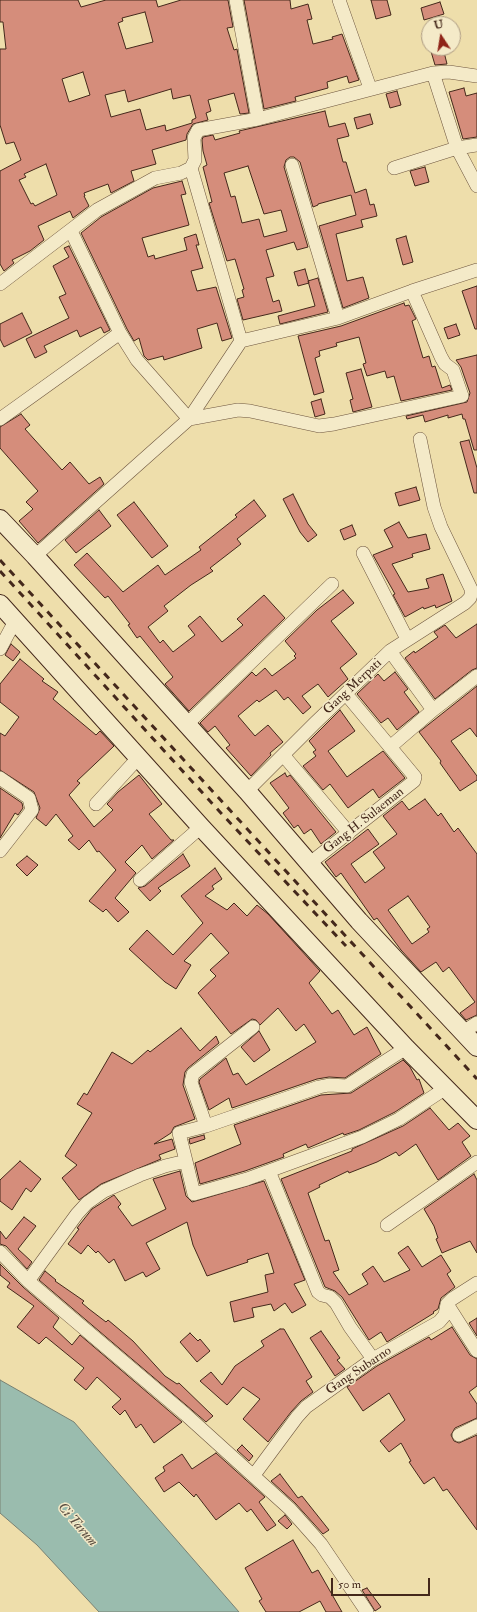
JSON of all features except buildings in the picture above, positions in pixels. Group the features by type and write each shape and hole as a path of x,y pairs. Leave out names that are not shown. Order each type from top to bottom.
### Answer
{"main road":[{"path":"0,519 247,791 359,921 470,1028 477,1047"},
{"path":"0,604 201,827 406,1048 477,1120"}],"street":[{"path":"236,0 258,119"},
{"path":"339,0 370,88"},
{"path":"0,284 97,210 155,178 181,173 191,168 195,160 194,138 198,130 258,119 370,88 433,73 449,72 477,76"},
{"path":"433,73 458,148 477,186"},
{"path":"394,168 458,148 477,145"},
{"path":"292,165 338,318"},
{"path":"191,168 241,341"},
{"path":"71,231 120,332 137,360 189,419"},
{"path":"35,556 189,419 241,341 338,318 412,291 477,270"},
{"path":"189,419 238,410 250,411 319,426 462,396 454,370 445,364 441,358 412,291"},
{"path":"0,419 120,332"},
{"name":"Gang Merpati","path":"247,791 390,651 465,603 470,598 472,591 441,527 434,507 420,439"},
{"path":"363,553 408,639"},
{"path":"186,724 332,584"},
{"path":"0,649 15,621"},
{"path":"390,651 433,710"},
{"path":"346,694 390,747 433,710 477,676"},
{"name":"Gang H. Sulaeman","path":"310,863 414,781 415,778 390,747"},
{"path":"284,756 349,833"},
{"path":"96,804 139,757"},
{"path":"0,778 29,798 32,810 0,851"},
{"path":"140,880 201,827"},
{"path":"206,1126 191,1082 193,1074 253,1027"},
{"path":"406,1048 347,1086 329,1085 319,1087 206,1126 179,1133 194,1194 247,1179 362,1137 399,1119 446,1088"},
{"path":"28,1281 69,1224 87,1203 104,1191 140,1175 165,1166 186,1161"},
{"path":"387,1225 477,1162"},
{"path":"269,1171 297,1238 306,1266 318,1292 322,1296 330,1297 336,1303 350,1327 373,1360"},
{"path":"0,1252 28,1281 179,1409 254,1475 290,1510 321,1544 367,1612"},
{"path":"477,1283 447,1304 477,1350"},
{"name":"Gang Subarno","path":"254,1475 292,1423 306,1407 373,1360 439,1322 445,1315 447,1304"},
{"path":"459,1436 477,1426"}],"water":[{"name":"Ci Tarum","path":"0,1380 74,1422 239,1612 99,1612 37,1545 0,1513"}],"railway":[{"path":"0,560 477,1079"},
{"path":"0,571 220,812 346,946"}]}
